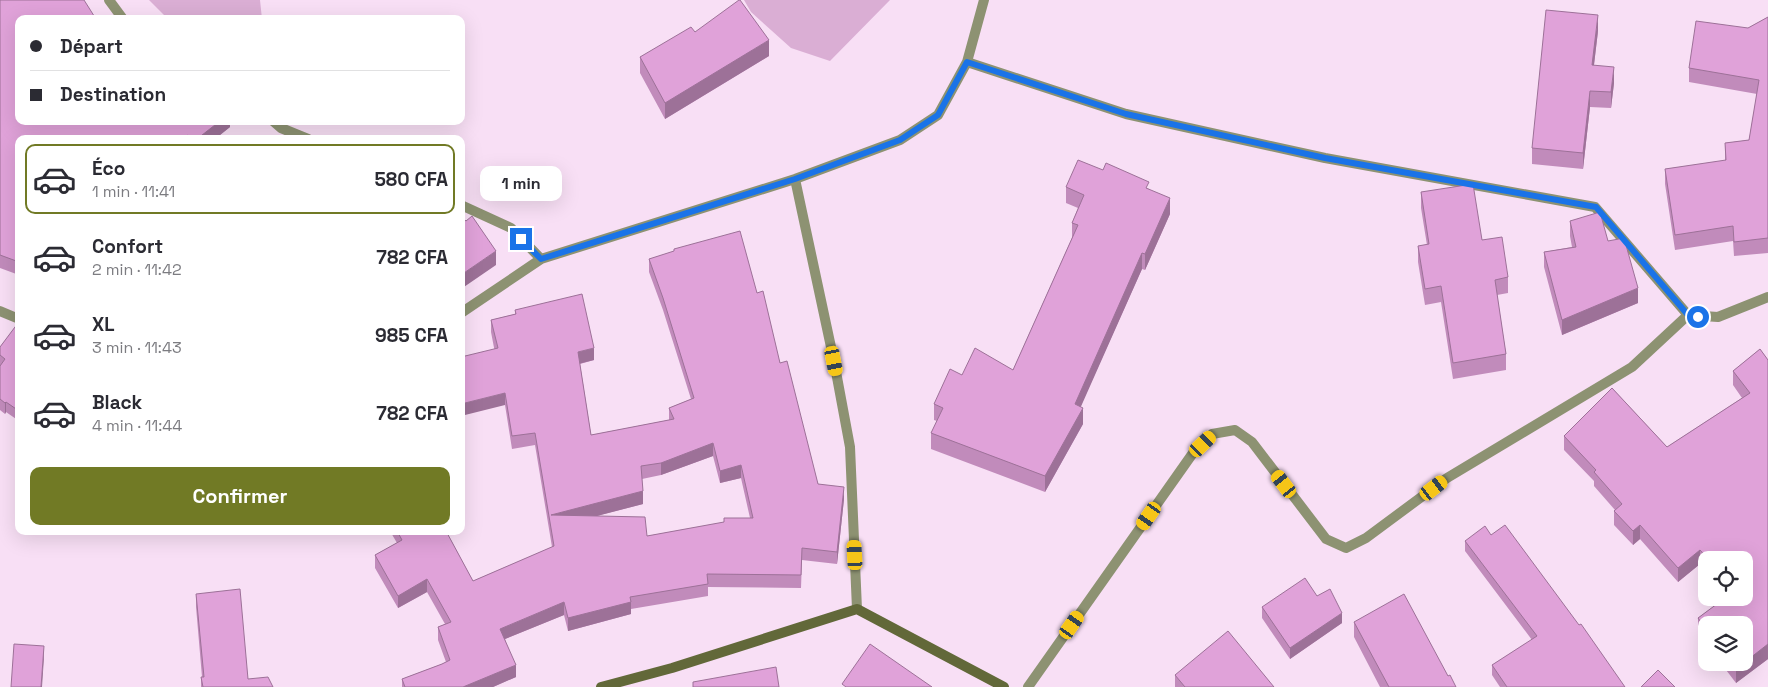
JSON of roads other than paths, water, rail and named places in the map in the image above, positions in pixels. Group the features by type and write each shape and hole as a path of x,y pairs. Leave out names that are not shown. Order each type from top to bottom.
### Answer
{"street":[{"path":"109,0 120,15"},
{"path":"465,310 541,259 795,179 900,140 938,115 967,62 984,0"},
{"path":"967,62 1126,114 1325,158 1596,207 1688,315 1718,317 1768,297"},
{"path":"278,125 298,135"},
{"path":"795,179 834,361 850,447 857,609"},
{"path":"465,207 511,228 541,259"},
{"path":"0,311 15,317"},
{"path":"1028,687 1193,453 1212,434 1235,430 1252,442 1326,539 1346,548 1366,538 1447,478 1632,366 1688,315"},
{"path":"601,687 672,668 857,609 1004,687"}]}
